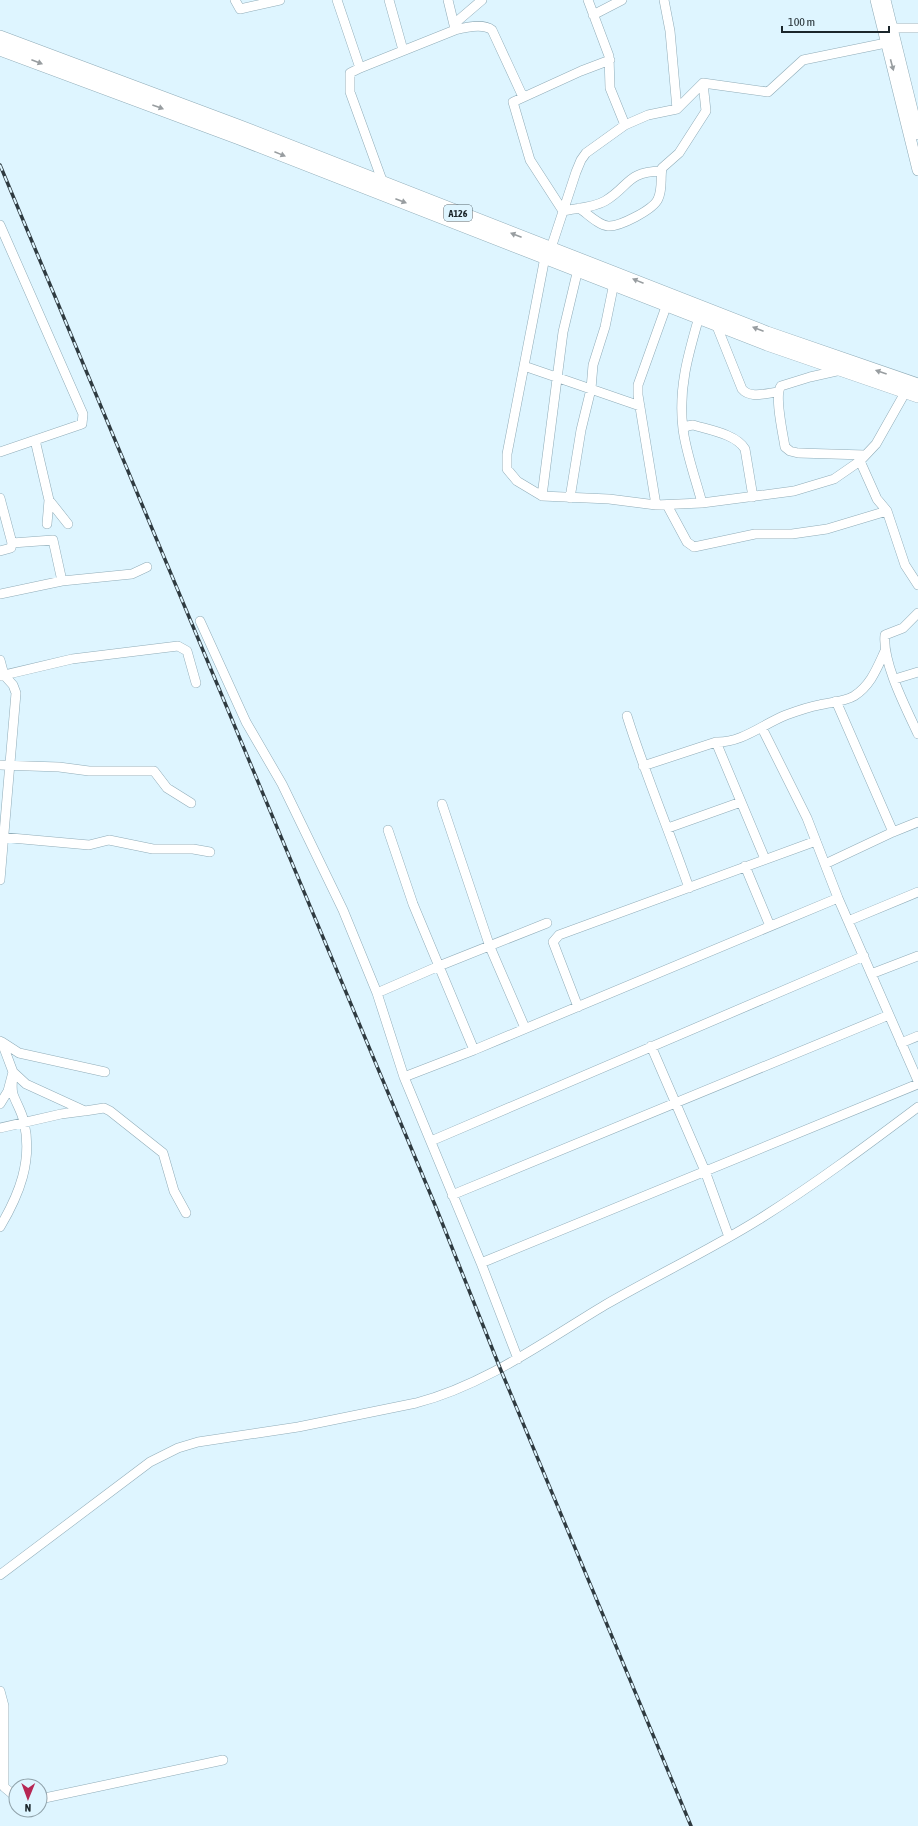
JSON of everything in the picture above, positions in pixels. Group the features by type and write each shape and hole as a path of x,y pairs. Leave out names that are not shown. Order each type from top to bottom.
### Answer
{"highway":[{"name":"A126","path":"0,37 238,126 383,183 548,252 578,269 716,324 842,370 912,393"},
{"name":"A126","path":"0,49 767,333 918,385"}],"main road":[{"path":"876,0 918,170"},
{"path":"885,0 918,134"}],"street":[{"path":"235,0 240,10 280,0"},
{"path":"337,0 360,68"},
{"path":"389,0 403,50"},
{"path":"448,0 454,27"},
{"path":"454,27 482,0"},
{"path":"588,0 610,60 610,88 625,124"},
{"path":"593,15 622,0"},
{"path":"664,0 670,31 677,109"},
{"path":"383,183 350,92 350,73 454,27 466,26 490,28 506,57 523,97"},
{"path":"892,28 918,28"},
{"path":"702,83 768,92 803,60 886,43"},
{"path":"563,211 530,160 512,104 514,100 610,60"},
{"path":"702,83 677,109 648,115 625,124 586,153 581,160 548,252 507,454 507,469 517,481 542,496 609,499 656,505 702,503 794,491 834,479 863,458 876,444 912,393"},
{"path":"579,208 603,224 613,226 644,212 656,202 662,188 661,171 663,167 679,153 706,111 702,83"},
{"path":"563,211 604,201 634,176 661,171"},
{"path":"0,225 83,414 82,424 0,452"},
{"path":"542,496 563,332 578,269"},
{"path":"570,498 581,430 591,389 594,365 605,327 614,283"},
{"path":"656,505 638,385 667,304"},
{"path":"700,317 685,366 682,393 683,430 702,503"},
{"path":"716,324 742,389 746,393 752,395 778,392"},
{"path":"524,366 640,406"},
{"path":"842,370 810,377 781,386 778,392 785,447 798,453 863,458"},
{"path":"683,430 687,426 692,425 737,440 745,450 752,497"},
{"path":"34,440 49,500 47,524"},
{"path":"863,458 877,498 887,511 905,565 918,585"},
{"path":"0,498 12,543 11,548 0,552"},
{"path":"49,500 68,524"},
{"path":"666,505 687,542 694,547 755,534 792,534 827,529 887,511"},
{"path":"12,543 53,540 62,581"},
{"path":"0,594 62,581 132,574 147,567"},
{"path":"918,613 903,628 885,635 885,651 918,734"},
{"path":"200,621 246,722 282,784 343,910 377,993 404,1076 481,1263 518,1358"},
{"path":"2,676 72,659 178,646 187,651 196,684"},
{"path":"643,766 716,742 727,743 762,728 786,715 836,701 844,701 855,696 872,680 885,651"},
{"path":"0,660 2,676 13,685 16,693 2,837 0,880"},
{"path":"895,679 918,672"},
{"path":"836,701 893,832"},
{"path":"627,716 643,766 668,828 689,888"},
{"path":"481,1263 918,1083 838,898 816,841 762,728"},
{"path":"716,742 765,859"},
{"path":"0,766 60,767 89,771 154,771 167,788 191,803"},
{"path":"668,828 741,802"},
{"path":"442,804 490,947 525,1028"},
{"path":"825,864 918,822"},
{"path":"388,830 413,904 474,1050"},
{"path":"2,837 89,845 109,840 153,849 193,848 210,852"},
{"path":"578,1007 553,942 559,935 816,841"},
{"path":"745,866 770,926"},
{"path":"848,921 918,892"},
{"path":"404,1076 474,1050 838,898"},
{"path":"377,993 439,966 490,947 547,923"},
{"path":"431,1141 864,956"},
{"path":"871,974 918,956"},
{"path":"452,1195 889,1014"},
{"path":"901,1043 918,1036"},
{"path":"0,1041 19,1053 105,1072"},
{"path":"0,1041 13,1072 13,1092 24,1122 28,1157 15,1200 0,1228"},
{"path":"652,1046 705,1171 729,1237"},
{"path":"0,1104 8,1090 13,1072"},
{"path":"13,1072 26,1084 85,1111"},
{"path":"0,1575 150,1462 178,1448 198,1442 298,1427 431,1399 474,1382 518,1358 606,1305 758,1220 841,1164 918,1107"},
{"path":"0,1128 61,1114 104,1108 110,1111 162,1153 174,1191 186,1213"},
{"path":"0,1691 4,1706 4,1787 8,1790"},
{"path":"48,1797 223,1760"}],"railway":[{"path":"0,165 435,1205 500,1368 691,1826"}]}
